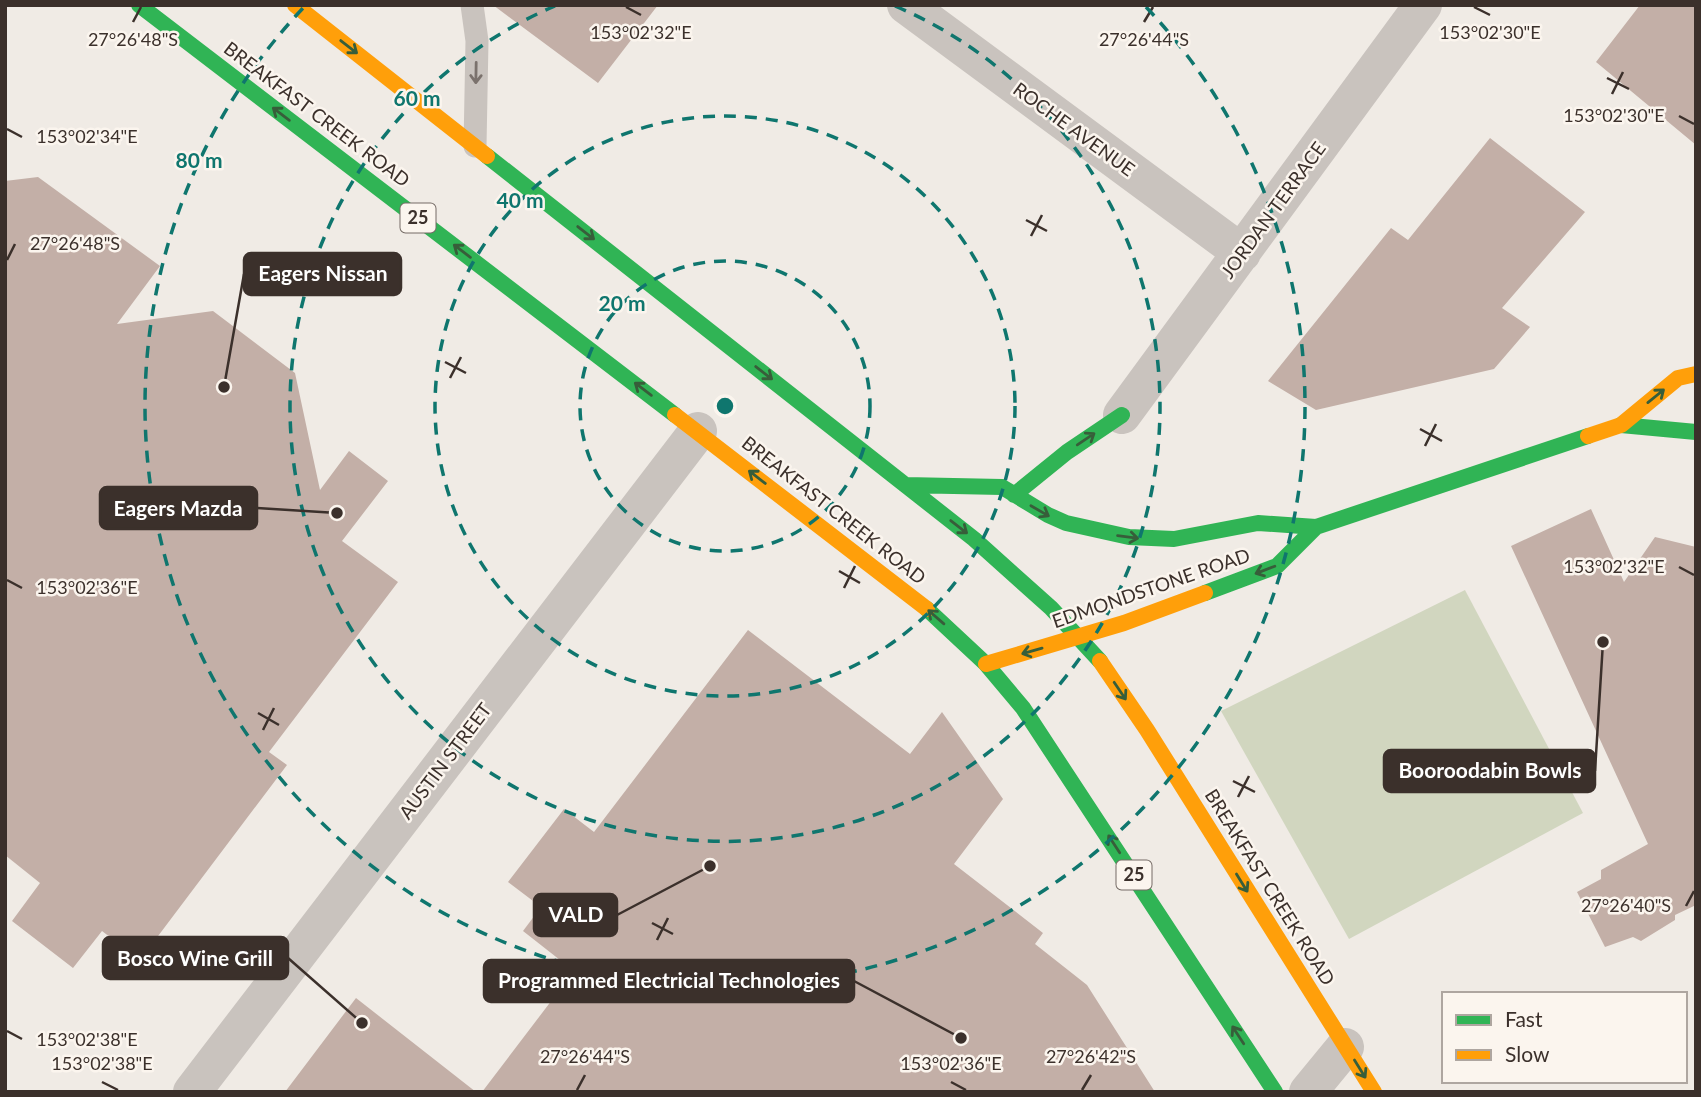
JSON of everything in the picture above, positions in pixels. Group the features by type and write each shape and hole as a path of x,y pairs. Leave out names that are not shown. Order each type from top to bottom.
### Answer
{"main road":[{"name":"BREAKFAST CREEK ROAD","path":"139,5 904,590 986,664 1023,708 1056,755 1275,1092"},
{"name":"BREAKFAST CREEK ROAD","path":"295,5 974,539 1078,637 1102,664 1147,730 1374,1092"},
{"name":"EDMONDSTONE ROAD","path":"905,485 1002,487 1066,523 1129,537 1174,539 1258,523 1316,527 1620,425 1678,378 1696,374"},
{"path":"1014,495 1067,452 1122,415"},
{"name":"EDMONDSTONE ROAD","path":"1620,425 1696,432"},
{"name":"EDMONDSTONE ROAD","path":"986,664 1148,615 1277,566 1316,527"}],"street":[{"name":"ROCHE AVENUE","path":"906,5 1242,253"},
{"name":"JORDAN TERRACE","path":"1122,415 1423,5"},
{"name":"AUSTIN STREET","path":"192,1092 698,431"},
{"path":"1308,1092 1345,1047"}],"lane":[{"path":"472,5 477,41 475,146"}],"green space":[{"path":"1465,590 1583,813 1349,939 1221,711"}],"building":[{"path":"493,5 658,5 598,83"},
{"path":"1640,5 1696,5 1696,145 1596,62"},
{"path":"1490,138 1585,212 1502,308 1530,327 1494,369 1316,410 1268,381 1391,228 1408,240"},
{"path":"38,177 160,266 117,324 213,311 295,373 320,490 349,451 388,481 342,541 398,582 269,752 287,765 140,960 102,931 73,968 12,921 40,883 5,855 5,181"},
{"path":"1591,509 1624,582 1655,537 1696,547 1696,905 1675,915 1675,920 1641,941 1633,937 1605,947 1577,892 1601,879 1601,870 1648,844 1511,546"},
{"path":"748,630 910,754 942,712 1003,799 954,864 1043,933 1035,944 1087,985 1155,1092 482,1092 574,971 523,931 541,907 508,882 564,809 594,832"},
{"path":"356,998 476,1092 285,1092"}],"traffic: fast":[{"path":"139,5 675,415"},
{"path":"487,156 974,539 1051,608 1100,661"},
{"path":"1014,495 1067,452 1122,415"},
{"path":"1621,425 1696,432"},
{"path":"905,485 1002,487 1066,523 1129,537 1174,539 1258,523 1316,527 1588,436"},
{"path":"1205,593 1277,566 1316,527"},
{"path":"927,609 986,664 1023,708 1275,1092"}],"traffic: slow":[{"path":"295,5 487,156"},
{"path":"1588,436 1621,425 1678,378 1696,374"},
{"path":"675,415 927,609"},
{"path":"986,664 1124,623 1205,593"},
{"path":"1100,661 1147,730 1374,1092"}],"place":[{"name":"Eagers Nissan","path":"224,387"},
{"name":"Eagers Mazda","path":"337,513"},
{"name":"Booroodabin Bowls","path":"1603,642"},
{"name":"VALD","path":"710,866"},
{"name":"Bosco Wine Grill","path":"362,1023"},
{"name":"Programmed Electricial Technologies","path":"961,1038"}]}
